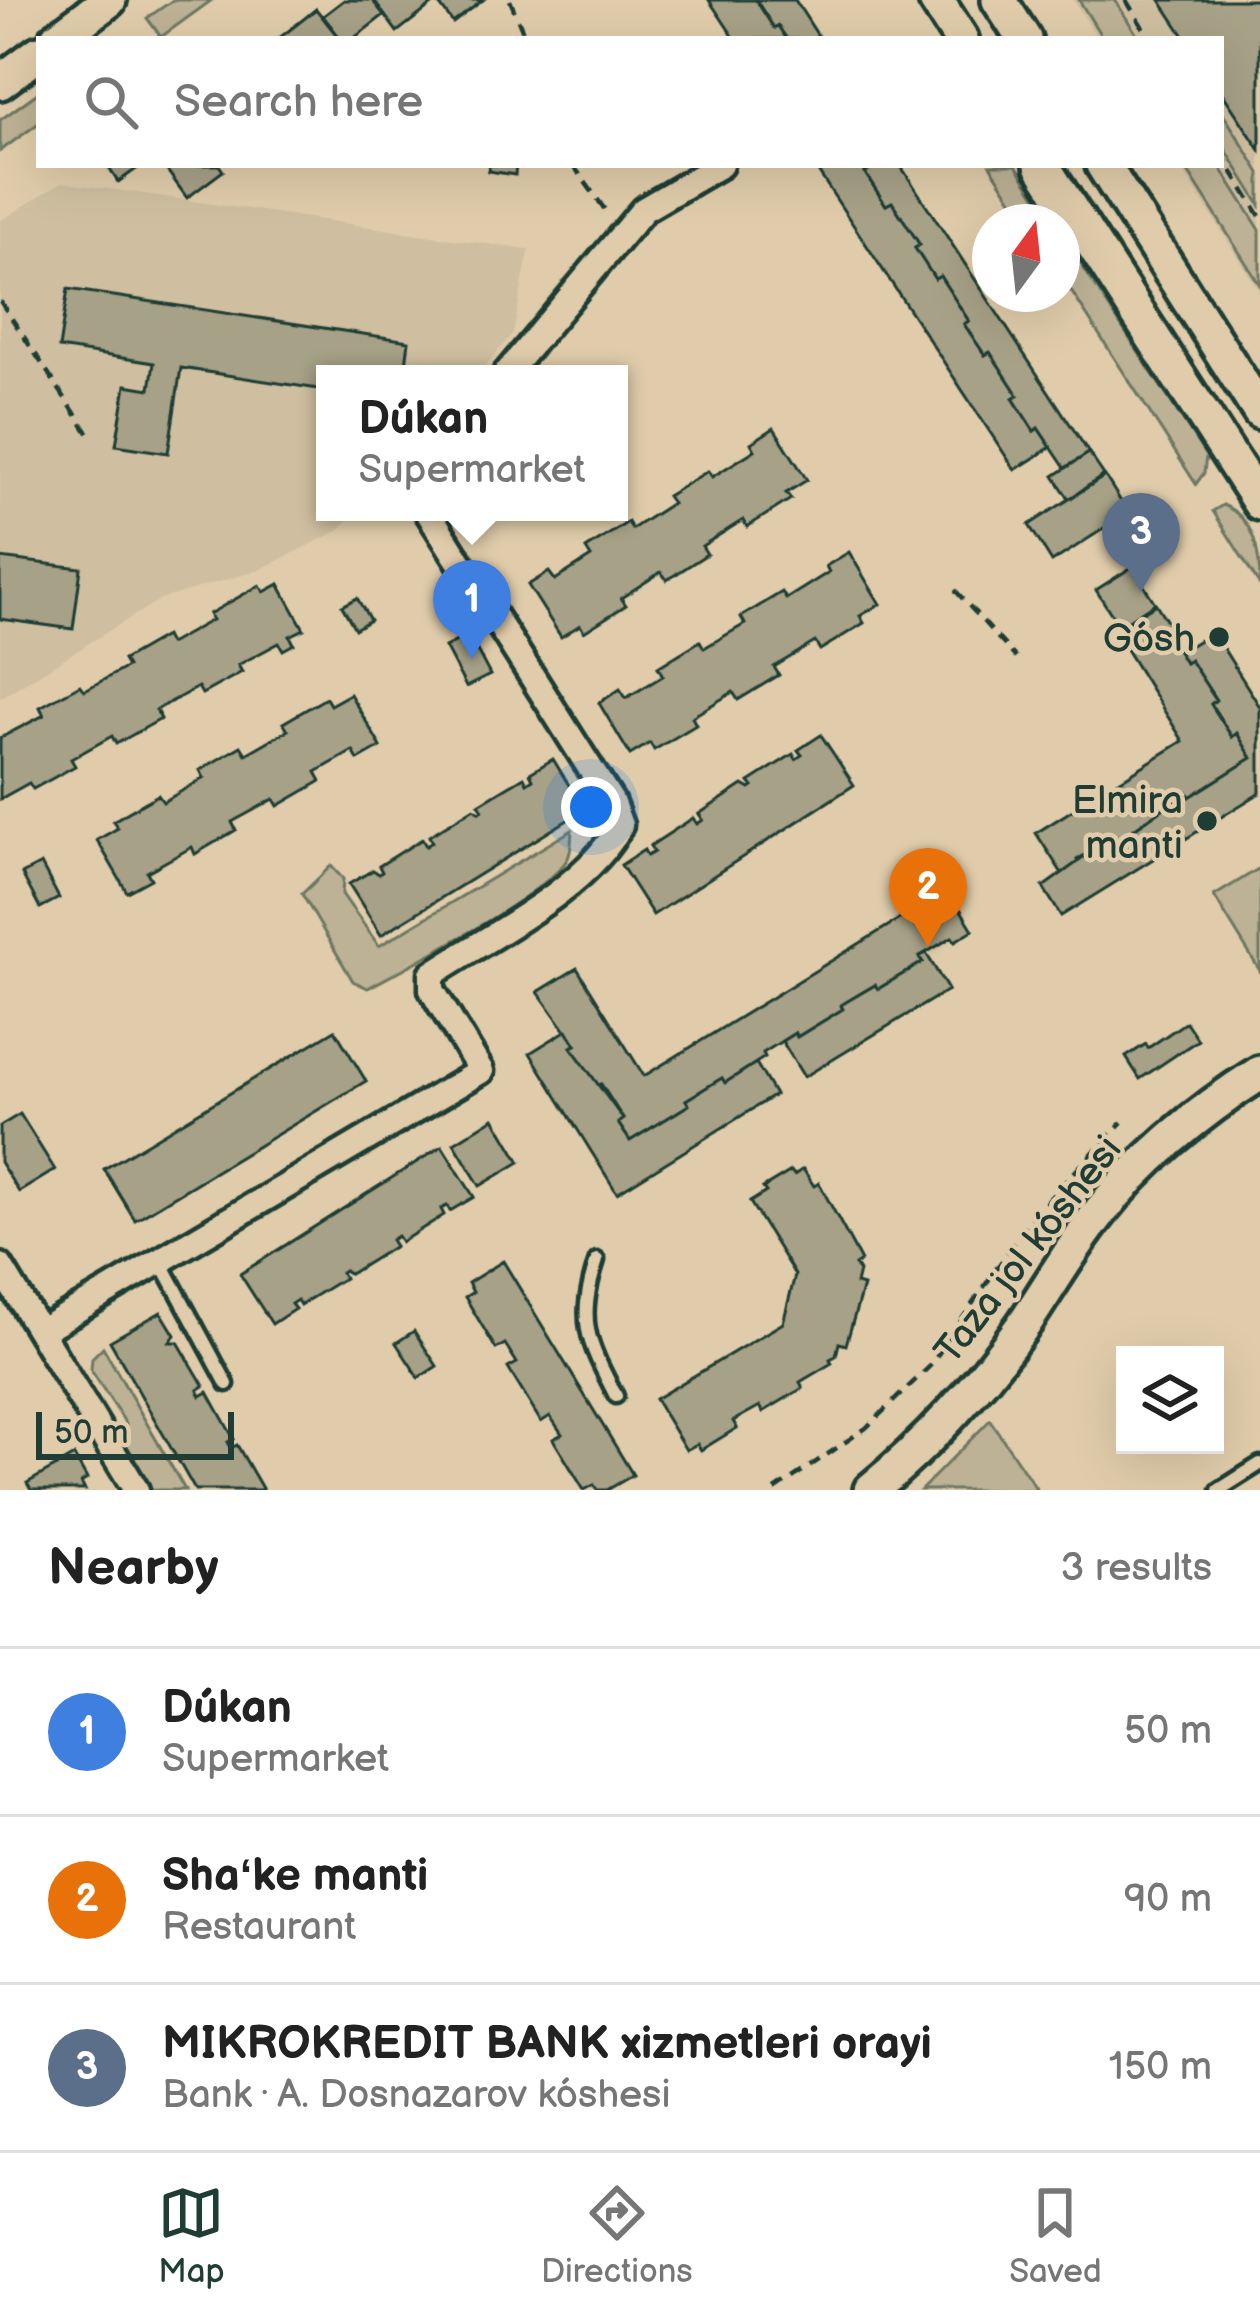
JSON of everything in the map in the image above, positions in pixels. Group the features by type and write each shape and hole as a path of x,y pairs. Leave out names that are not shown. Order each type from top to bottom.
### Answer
{"main road":[{"path":"61,36 109,0"},
{"path":"1000,0 1022,36"},
{"path":"0,82 36,55"},
{"path":"1044,168 1260,503"},
{"path":"1105,168 1260,412"},
{"name":"Taza jol kóshesi","path":"872,1490 940,1426 987,1372 1099,1214 1146,1160 1222,1097 1260,1073"}],"street":[{"path":"514,365 644,210 715,168"},
{"path":"41,1331 481,1071 433,990 432,974 557,891 610,847 620,825 611,801 434,521"},
{"path":"0,1266 136,1490"}],"lane":[{"path":"597,1259 586,1295 588,1341 616,1396"},
{"path":"160,1261 227,1384"},
{"path":"1219,1490 1260,1464"}],"path":[{"path":"510,0 525,36"},
{"path":"1126,0 1148,36"},
{"path":"1224,158 1260,216"},
{"path":"575,168 623,234"},
{"path":"0,301 89,434"},
{"path":"955,590 1016,658"},
{"path":"775,1490 866,1428 930,1366 1031,1218 1122,1122"}],"shaded area":[{"path":"173,0 212,0 162,36 147,18"},
{"path":"1073,0 1260,0 1260,292 1181,168 1224,168 1224,36 1096,36"},
{"path":"1079,0 1115,0 1137,35 1101,36"},
{"path":"36,94 36,125 0,151 0,120"},
{"path":"1224,115 1260,173 1260,205 1224,147"},
{"path":"992,168 1018,168 1041,204 1015,204"},
{"path":"1186,168 1221,168 1260,230 1260,285"},
{"path":"62,182 529,250 513,334 486,365 316,365 316,521 347,521 338,531 259,570 161,599 0,698 0,221"},
{"path":"1080,263 1206,456 1204,473 1196,484 1080,305"},
{"path":"1223,505 1249,529 1257,550 1260,586 1213,511"},
{"path":"572,830 568,858 535,890 368,988 353,981 302,894 331,866 343,879 342,894 379,946"},
{"path":"1260,868 1260,971 1214,896"},
{"path":"103,1347 185,1490 151,1490 122,1441 126,1424 91,1370 92,1358"},
{"path":"990,1420 1037,1490 921,1490"}],"building":[{"path":"344,0 372,0 384,15 357,36 339,36 323,16"},
{"path":"436,0 483,0 453,23"},
{"path":"709,0 756,0 785,36 733,36"},
{"path":"756,0 795,0 818,36 785,36 778,26 774,28"},
{"path":"1160,0 1260,0 1260,150 1224,96 1224,36 1184,36"},
{"path":"375,2 436,2 397,32"},
{"path":"316,9 337,36 282,36"},
{"path":"109,168 138,168 118,182"},
{"path":"165,168 221,168 223,171 187,198"},
{"path":"488,168 516,168 515,175"},
{"path":"826,168 868,168 865,173 886,205 892,202 935,279 940,276 969,321 964,324 985,355 990,352 1034,431 1038,428 1051,447 1015,470 819,173"},
{"path":"868,168 902,168 972,275 972,312 996,312 1089,453 1065,468 1038,428 1034,431 1013,398 1018,395 990,352 985,355 964,324 969,321 940,276 935,279 892,202 886,205 865,173"},
{"path":"68,289 409,341 406,365 316,365 316,389 181,368 168,453 116,445 126,385 150,389 154,363 59,348"},
{"path":"774,428 807,480 786,493 791,499 747,527 743,520 702,546 707,554 667,580 661,572 621,598 626,605 584,632 580,625 561,637 528,585 549,572 555,580 591,557 586,549 628,522 632,529 672,503 667,496 708,471 712,477 755,450 751,443"},
{"path":"1089,453 1104,475 1069,499 1054,476"},
{"path":"1105,476 1128,513 1052,562 1029,525"},
{"path":"849,552 880,604 860,616 864,623 820,650 815,642 774,667 779,675 738,700 733,692 692,717 696,725 654,750 650,743 630,755 599,703 620,689 626,698 663,676 658,667 700,641 704,648 745,624 741,617 782,592 786,599 829,572 826,566"},
{"path":"0,558 81,568 73,629 0,619"},
{"path":"1132,567 1155,603 1119,626 1096,590"},
{"path":"279,584 304,629 290,636 294,644 283,650 279,643 238,665 242,672 202,694 198,687 156,710 161,719 116,744 112,736 71,759 75,766 33,789 29,783 0,799 0,738 44,715 40,707 127,667 123,660 165,636 169,644 260,585 264,592"},
{"path":"357,598 370,620 355,629 342,606"},
{"path":"1156,604 1185,663 1190,660 1216,700 1211,704 1252,758 1190,797 1187,792 1114,843 1111,838 1063,875 1036,833 1183,741 1114,630"},
{"path":"1213,632 1260,707 1260,793 1061,916 1043,887 1111,838 1114,843 1187,792 1190,797 1252,758 1237,733 1232,737 1211,704 1216,700 1190,660 1185,663 1179,652"},
{"path":"469,635 490,675 466,687 445,647"},
{"path":"350,694 381,747 358,760 353,751 316,772 321,781 278,806 274,799 232,822 236,830 195,854 192,847 147,872 151,879 127,892 97,840 118,828 113,821 158,795 163,802 204,778 200,770 241,746 246,754 288,730 283,723 326,698 330,705"},
{"path":"821,735 854,785 653,915 621,865 644,850 647,856 654,852 650,846 693,818 697,824 703,820 699,814 743,785 750,789 749,782 793,754 796,759 802,755 798,750"},
{"path":"553,759 584,810 381,935 349,884 373,870 379,874 379,866 422,839 426,846 432,842 429,836 474,808 480,812 479,804 524,777 527,783 533,779 530,773"},
{"path":"41,864 59,898 40,908 22,874"},
{"path":"948,889 973,930 955,941 952,937 919,957 923,962 841,1005 843,1009 797,1037 795,1033 782,1041 725,1083 722,1078 686,1100 689,1105 630,1141 618,1123 623,1119 601,1084 596,1087 571,1047 576,1045 538,992 577,968 644,1076"},
{"path":"926,953 948,990 804,1077 782,1041 795,1033 797,1037 843,1009 841,1005 923,962 919,957"},
{"path":"1186,1022 1198,1040 1140,1079 1126,1057"},
{"path":"335,1030 366,1081 135,1220 104,1169"},
{"path":"567,1030 576,1045 571,1047 623,1119 618,1123 630,1141 689,1105 686,1100 756,1063 775,1095 617,1193 530,1053"},
{"path":"20,1114 55,1170 19,1192 0,1162 0,1126"},
{"path":"494,1118 520,1162 480,1186 454,1143"},
{"path":"442,1146 474,1197 450,1211 447,1206 441,1209 444,1215 401,1242 397,1236 391,1240 395,1246 350,1274 344,1270 344,1278 300,1305 297,1300 291,1304 295,1309 272,1324 240,1274"},
{"path":"803,1169 814,1186 819,1183 861,1261 855,1265 859,1272 856,1284 863,1286 846,1345 839,1343 832,1363 800,1382 803,1388 763,1412 760,1406 733,1421 737,1428 701,1450 697,1444 686,1450 655,1399 783,1323 795,1275 750,1202 766,1192 763,1188"},
{"path":"503,1261 633,1475 607,1490 594,1485 584,1490 553,1439 562,1434 550,1416 541,1422 508,1368 517,1363 505,1344 496,1349 465,1297 473,1292 468,1283"},
{"path":"161,1312 175,1335 170,1342 178,1342 204,1386 198,1390 201,1396 208,1392 234,1439 228,1442 231,1448 237,1445 263,1490 195,1490 110,1341"},
{"path":"414,1331 437,1366 419,1378 396,1343"},
{"path":"74,1456 87,1479 81,1483 85,1490 31,1490 27,1483"}],"place":[{"name":"MIKROKREDIT BANK xizmetleri orayi","path":"1141,592"},
{"name":"Gósh","path":"1219,637"},
{"name":"Dúkan","path":"472,659"},
{"name":"Elmira manti","path":"1207,821"},
{"name":"Shaʻke manti","path":"928,947"}]}
